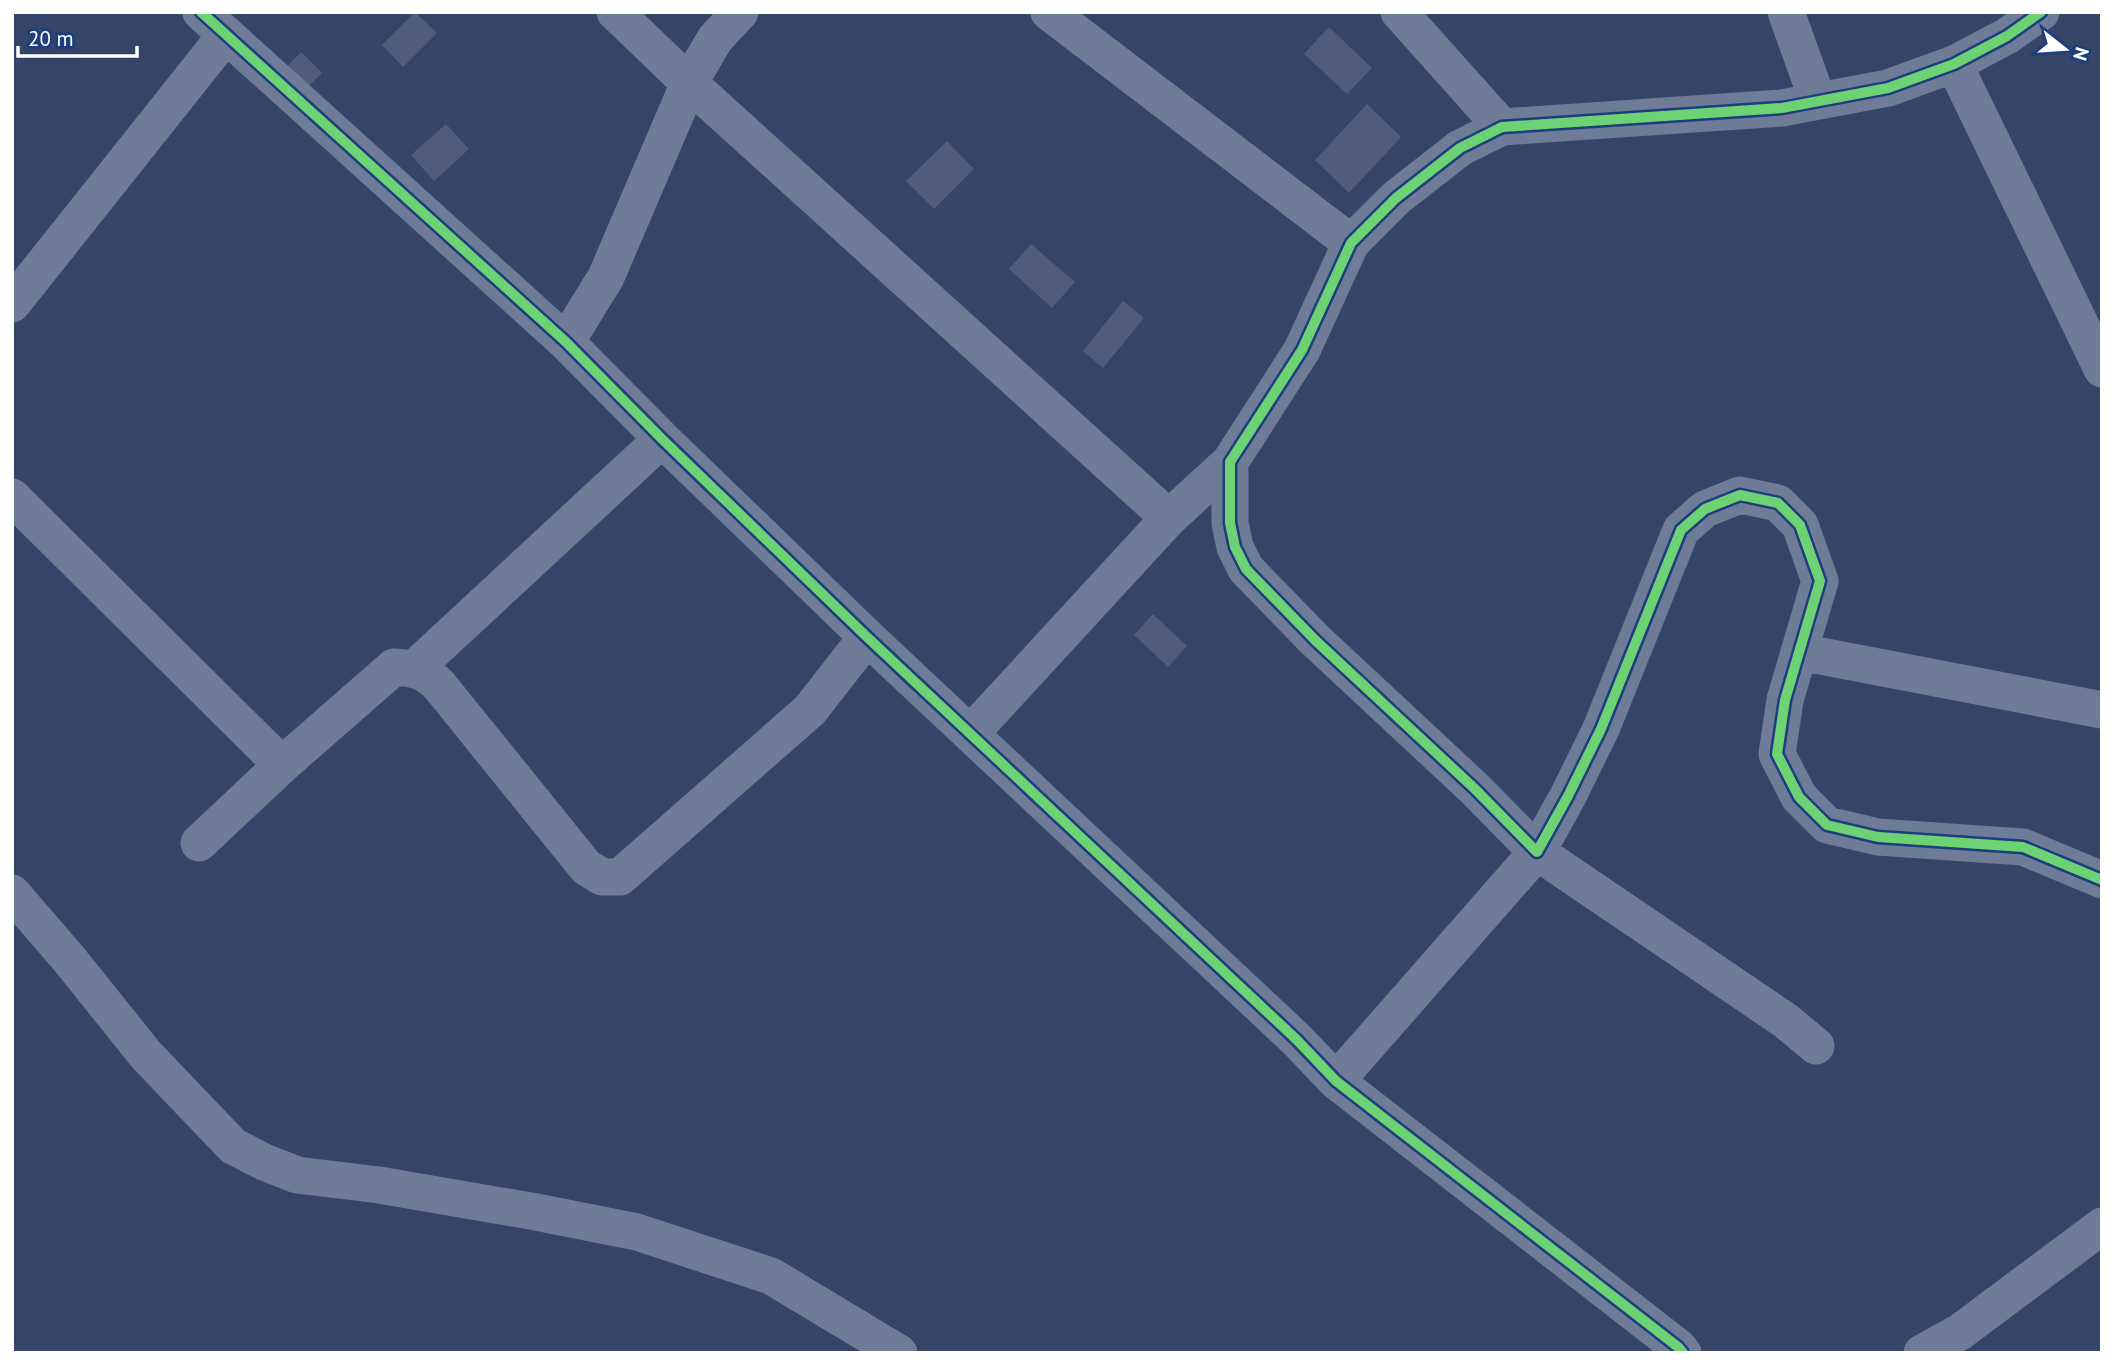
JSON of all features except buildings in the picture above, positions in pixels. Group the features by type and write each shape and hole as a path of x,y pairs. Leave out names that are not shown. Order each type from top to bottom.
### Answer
{"street":[{"path":"615,12 689,83 1169,518"},
{"path":"566,342 606,276 689,83 715,39 740,12"},
{"path":"1049,12 1351,243"},
{"path":"1399,12 1502,127"},
{"path":"1786,12 1818,101"},
{"path":"971,733 1169,518 1230,461 1301,350 1351,243 1396,198 1460,148 1502,127 1782,108 1888,89 1954,64 2007,36 2041,12"},
{"path":"12,304 214,24 566,342 867,637 1297,1040 1336,1081 1683,1353"},
{"path":"1954,64 2102,369"},
{"path":"415,668 662,439"},
{"path":"1230,461 1230,523 1235,547 1246,569 1315,640 1475,789 1537,852 1786,1021 1816,1046"},
{"path":"1336,1081 1537,852 1601,729 1681,530 1705,509 1740,495 1778,503 1800,525 1820,581 1785,700 1777,754 1799,797 1827,825 1878,837 2023,847 2102,880"},
{"path":"12,497 282,765"},
{"path":"199,843 282,765 394,667 415,668 429,675 439,685 586,867 602,877 620,877 810,710 867,637"},
{"path":"1800,652 2102,710"},
{"path":"12,893 69,958 146,1055 233,1146 297,1175 379,1185 531,1210 637,1231 771,1276 899,1353"},
{"path":"1922,1353 1960,1332 2102,1226"}],"cycle path":[{"path":"201,12 566,342 867,637 1297,1040 1336,1081 1683,1353"},
{"path":"2041,12 2007,36 1954,64 1888,88 1782,108 1502,127 1460,148 1396,198 1351,243 1302,350 1230,462 1230,523 1235,547 1246,569 1315,640 1475,789 1537,852 1601,729 1681,530 1705,509 1740,495 1778,503 1800,525 1820,581 1785,700 1777,754 1799,797 1827,825 1878,837 2023,847 2102,880"}]}
